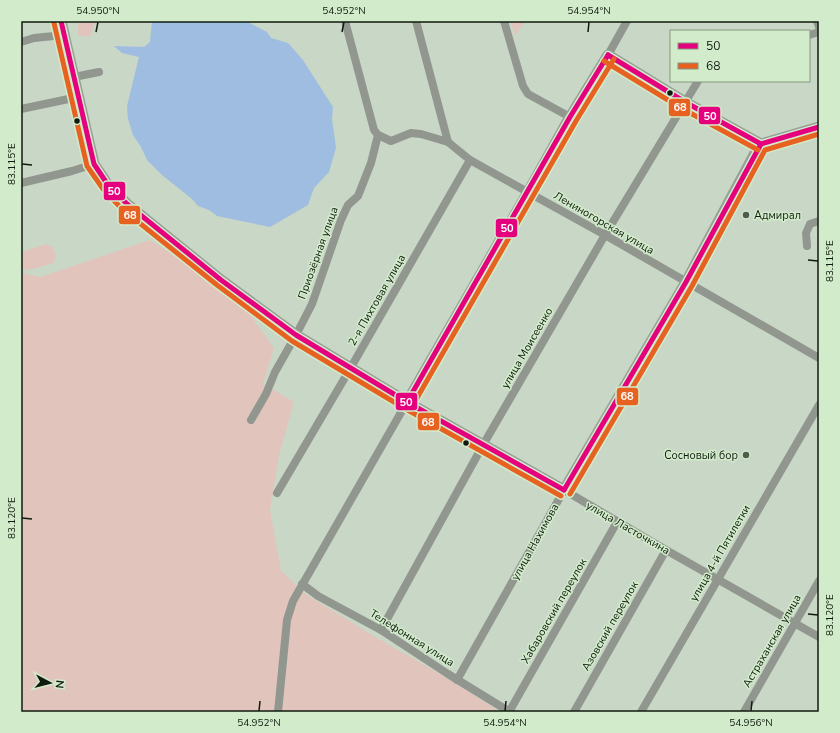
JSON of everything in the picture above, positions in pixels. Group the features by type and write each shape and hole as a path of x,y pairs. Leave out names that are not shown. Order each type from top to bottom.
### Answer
{"street":[{"name":"улица Ласточкина","path":"61,21 94,164 108,185 127,204 221,280 296,335 407,402 564,490 617,522 819,637"},
{"path":"345,21 374,130 378,135 391,141 411,133 421,134 448,142"},
{"path":"416,21 448,142"},
{"path":"504,21 523,86 528,94 570,117"},
{"path":"278,712 288,620 293,601 570,117 628,21"},
{"path":"817,21 819,27"},
{"path":"21,42 34,38 64,35"},
{"path":"608,55 685,102 762,144 819,127"},
{"path":"74,77 99,72"},
{"name":"улица Моисеенко","path":"380,630 483,445 605,235 697,82"},
{"path":"21,109 78,97"},
{"name":"Приозёрная улица","path":"251,420 266,394 274,372 312,304 341,220 348,205 358,196 369,170 378,135"},
{"name":"Лениногорская улица","path":"448,142 470,160 605,235 819,358"},
{"name":"улица Нахимова","path":"458,680 564,490 686,282 755,154 762,144"},
{"name":"2-я Пихтовая улица","path":"277,493 470,160"},
{"path":"21,184 94,164"},
{"path":"807,246 806,233 810,224 819,221"},
{"name":"улица 4-й Пятилетки","path":"641,712 819,405"},
{"name":"Хабаровский переулок","path":"509,712 617,522"},
{"name":"Азовский переулок","path":"574,712 666,550"},
{"name":"Астраханская улица","path":"744,712 819,581"},
{"name":"Телефонная улица","path":"302,584 318,596 380,630 509,712"}],"shaded area":[{"path":"78,21 98,21 95,22 90,37 78,35"},
{"path":"510,21 525,21 515,36"},
{"path":"150,240 236,296 274,348 263,384 294,402 279,455 270,510 281,571 307,595 377,638 452,681 500,712 21,712 21,273 40,277"},
{"path":"47,244 52,247 55,255 53,263 29,270 21,267 21,252"}],"water":[{"path":"152,21 246,21 267,32 271,38 288,43 303,60 333,107 332,119 336,148 329,172 314,188 308,205 270,227 217,216 209,210 198,206 147,160 133,135 128,119 127,106 139,57 122,53 114,46 144,47 150,42"}],"transit line":[{"name":"50","path":"61,21 94,164 108,185 127,204 221,280 296,335 407,402 564,490"},
{"name":"68","path":"54,23 87,166 103,189 122,209 217,285 292,341 404,408 561,496"},
{"name":"50","path":"608,55 685,102 761,144"},
{"name":"50","path":"407,402 570,117 608,55"},
{"name":"68","path":"413,405 576,121 614,59"},
{"name":"68","path":"604,61 681,108 758,150"},
{"name":"50","path":"564,490 686,282 761,144 819,127"},
{"name":"68","path":"570,494 692,286 765,150 819,134"}],"place":[{"name":"Адмирал","path":"746,215"},
{"name":"Сосновый бор","path":"746,455"}]}
